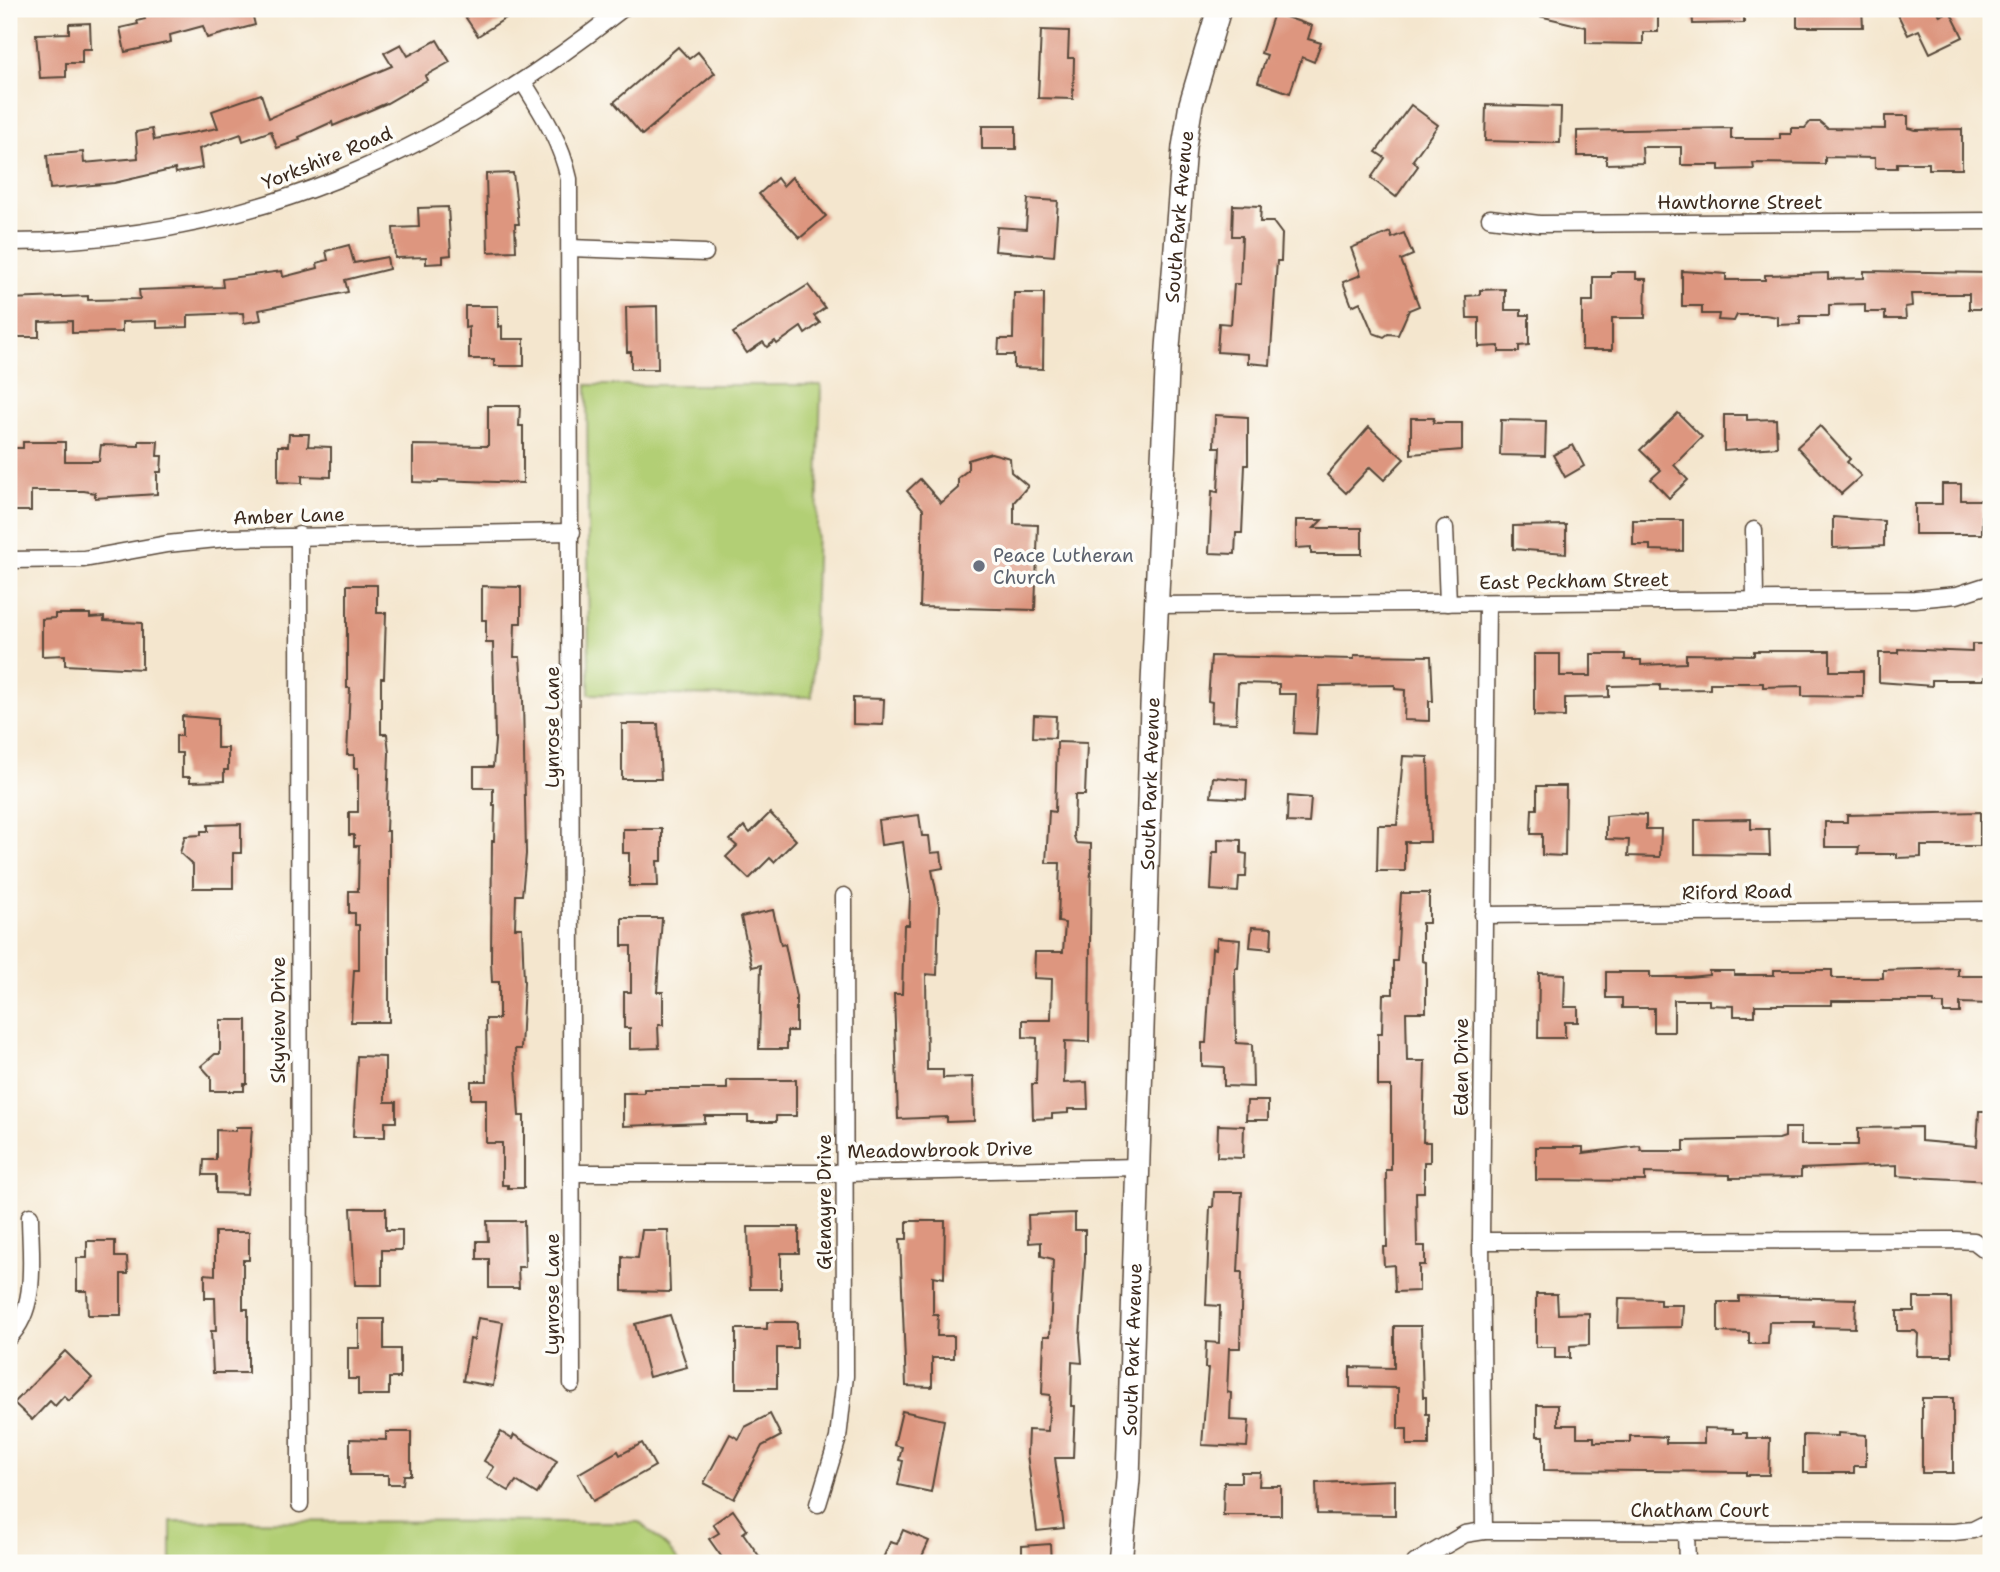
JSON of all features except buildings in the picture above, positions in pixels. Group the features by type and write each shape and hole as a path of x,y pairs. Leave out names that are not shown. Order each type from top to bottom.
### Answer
{"main road":[{"name":"South Park Avenue","path":"1120,1563 1128,1479 1156,605 1168,348 1184,147 1191,104 1219,9"}],"street":[{"name":"Yorkshire Road","path":"9,242 112,237 200,223 285,200 368,168 447,128 523,82 622,9"},
{"name":"Lynrose Lane","path":"523,82 552,128 564,153 569,179 574,1173 572,1384"},
{"name":"Hawthorne Street","path":"1489,218 1539,224 1991,221"},
{"path":"570,248 705,253"},
{"path":"1446,528 1448,603"},
{"path":"1754,530 1755,599"},
{"name":"Amber Lane","path":"9,559 84,559 167,544 299,536 572,532"},
{"name":"Skyview Drive","path":"299,536 300,1504"},
{"name":"East Peckham Street","path":"1156,605 1915,599 1957,595 1991,584"},
{"name":"Eden Drive","path":"1484,1531 1481,1241 1487,603"},
{"name":"Glenayre Drive","path":"818,1504 835,1448 843,1407 846,1173 844,896"},
{"name":"Riford Road","path":"1483,915 1991,910"},
{"name":"Meadowbrook Drive","path":"574,1173 846,1173 1139,1167"},
{"path":"9,1336 18,1327 30,1291 30,1216"},
{"path":"1481,1241 1956,1240 1974,1241 1991,1254"},
{"name":"Chatham Court","path":"1415,1563 1465,1534 1484,1531 1954,1532 1973,1530 1991,1521"},
{"path":"1686,1531 1687,1563"}],"green space":[{"path":"587,385 821,385 812,697 589,694"},
{"path":"171,1521 639,1522 668,1548 680,1563 171,1563"}],"place":[{"name":"Peace Lutheran Church","path":"979,566"}]}
